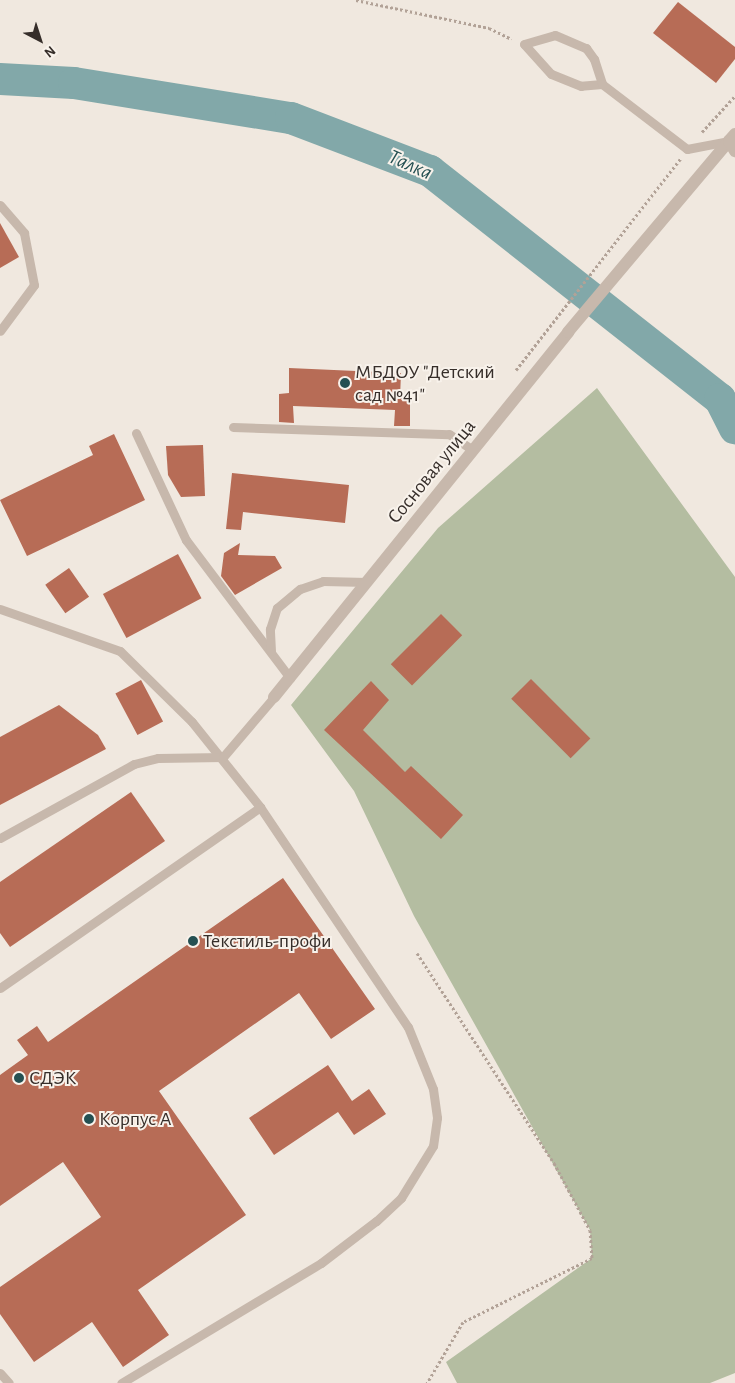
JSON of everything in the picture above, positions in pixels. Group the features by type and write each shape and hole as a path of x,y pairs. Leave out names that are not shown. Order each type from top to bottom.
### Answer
{"street":[{"name":"Сосновая улица","path":"274,697 568,332 628,260 733,142"}],"lane":[{"path":"602,84 581,86 551,74 524,44 555,35 586,48 594,59 602,84 687,148 733,142"},
{"path":"0,205 24,232 34,285 0,331"},
{"path":"233,427 449,434 473,450"},
{"path":"136,433 186,540 290,678"},
{"path":"271,651 270,629 277,608 300,589 324,581 367,582"},
{"path":"0,609 120,651 192,722 223,757 260,807 408,1027 433,1089 436,1118 433,1146 401,1198 368,1227 321,1263 121,1383"},
{"path":"0,838 134,764 158,758 223,757 274,697"},
{"path":"0,988 260,807"},
{"path":"0,1373 9,1383"}],"path":[{"path":"356,0 489,28 524,44"},
{"path":"554,320 611,250 687,148 735,96"},
{"path":"417,952 554,1163 590,1230 592,1258 463,1322 427,1383"}],"green space":[{"path":"597,388 735,577 735,1373 710,1383 457,1383 446,1362 592,1258 590,1230 414,916 354,791 291,705 438,528"}],"building":[{"path":"678,2 735,47 735,59 716,83 653,33"},
{"path":"0,223 19,257 0,268"},
{"name":"МБДОУ \"Детский сад №41\"","path":"289,368 401,373 400,398 410,397 410,426 394,426 395,410 293,406 294,423 279,422 279,394 289,393"},
{"path":"114,434 145,500 27,556 0,500 93,455 89,446"},
{"path":"203,445 205,496 181,497 168,475 166,446"},
{"path":"232,473 349,485 345,523 243,512 241,530 226,529"},
{"path":"240,543 238,555 275,556 282,568 235,595 221,576 224,553"},
{"path":"178,554 201,598 126,638 103,594"},
{"path":"69,568 89,597 65,613 45,585"},
{"path":"441,614 462,635 412,685 391,664"},
{"path":"531,679 590,738 571,758 511,699"},
{"path":"141,680 163,721 137,735 115,694"},
{"path":"371,681 389,700 363,730 405,772 411,766 463,815 441,839 324,730"},
{"path":"59,705 98,735 106,749 0,805 0,737"},
{"path":"131,792 165,841 10,947 0,933 0,882"},
{"name":"Корпус А","path":"283,878 375,1009 331,1039 299,993 159,1091 246,1215 138,1290 169,1335 123,1367 92,1322 34,1362 0,1314 0,1287 101,1217 63,1162 0,1206 0,1075 28,1055 17,1040 37,1026 48,1042"},
{"path":"328,1065 352,1101 369,1089 386,1114 354,1135 338,1112 274,1155 249,1118"}],"waterway":[{"name":"Талка","path":"0,79 74,83 291,118 430,171 720,399 735,428"}],"place":[{"name":"МБДОУ \"Детский сад №41\"","path":"345,383"},
{"name":"Текстиль-профи","path":"193,941"},
{"name":"СДЭК","path":"19,1078"},
{"name":"Корпус А","path":"89,1119"}]}
